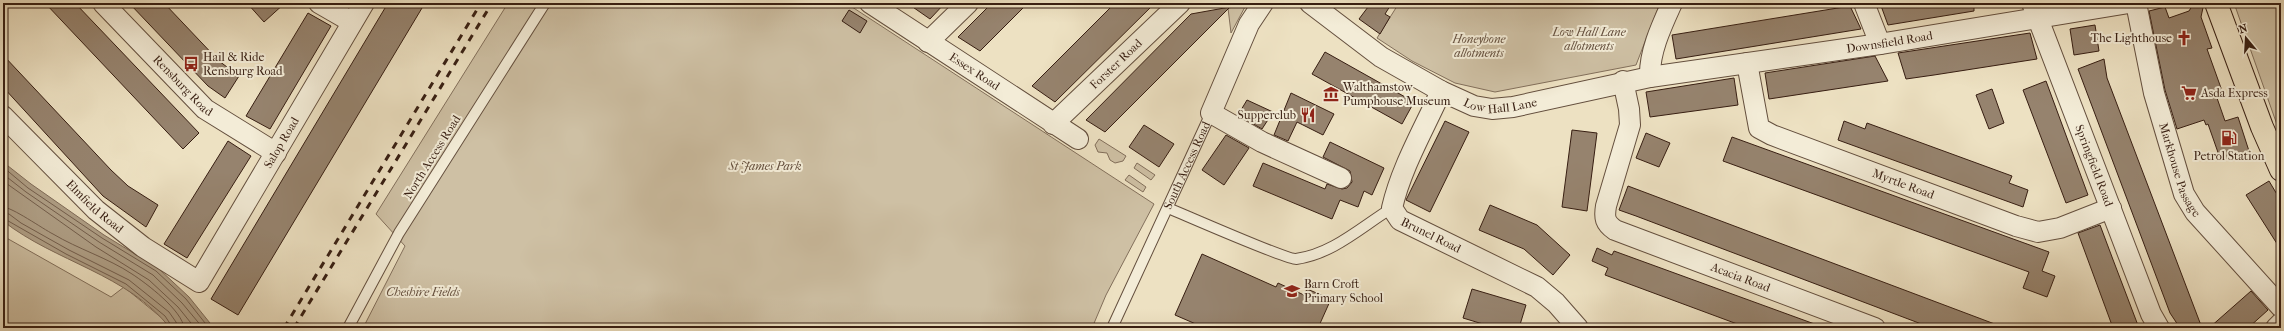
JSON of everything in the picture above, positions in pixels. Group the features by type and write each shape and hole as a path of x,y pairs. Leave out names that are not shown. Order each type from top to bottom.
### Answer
{"main road":[{"path":"2216,3 2262,127 2281,170"}],"street":[{"name":"Rensburg Road","path":"103,3 205,109 276,153"},
{"path":"319,3 352,22"},
{"name":"Salop Road","path":"199,282 364,3"},
{"name":"Essex Road","path":"870,3 1078,139"},
{"path":"928,42 968,3"},
{"name":"Forster Road","path":"1053,124 1179,3"},
{"name":"South Access Road","path":"1211,113 1249,24 1263,3"},
{"name":"Low Hall Lane","path":"1310,3 1381,57 1441,91 1474,106 1492,109 1514,107 1650,77"},
{"path":"1650,77 1650,67 1654,48 1672,3"},
{"path":"1864,3 1880,44"},
{"name":"Downsfield Road","path":"1650,77 1880,44 2034,10 2127,3"},
{"name":"Markhouse Passage","path":"2127,3 2184,194 2195,212 2281,307"},
{"name":"Springfield Road","path":"2034,10 2151,314 2159,328"},
{"name":"Myrtle Road","path":"1747,63 1759,128 1772,135 2016,226 2038,232 2060,228 2111,208"},
{"name":"Acacia Road","path":"1623,82 1629,109 1630,125 1606,206 1604,217 1608,224 1622,232 1875,328"},
{"name":"Brunel Road","path":"1441,91 1405,170 1395,194 1392,208 1400,220 1537,287 1556,303 1578,328"},
{"path":"1211,113 1262,142 1341,178"},
{"name":"Elmfield Road","path":"3,116 96,210 143,247 199,282"},
{"path":"2276,328 2281,323"}],"lane":[{"name":"North Access Road","path":"348,328 399,233 545,3"},
{"name":"South Access Road","path":"1112,328 1211,113"},
{"path":"1168,208 1294,260 1318,254 1347,240 1392,208"}],"green space":[{"name":"St James Park","path":"508,3 846,3 1154,204 1106,295 1092,328 363,328 405,246 376,214"},
{"path":"1399,3 1660,3 1636,65 1495,92 1455,83 1412,61 1377,38"},
{"path":"2234,3 2281,3 2281,136"},
{"path":"1246,5 1231,33 1228,8"},
{"path":"1099,139 1126,156 1123,161 1115,163 1110,160 1107,153 1098,152 1095,145"},
{"path":"1137,163 1155,175 1151,180 1134,168"},
{"path":"1129,175 1146,187 1143,192 1125,180"},
{"path":"3,236 111,297 124,287 163,319 170,328 3,328"}],"water":[{"path":"3,162 31,184 104,235 158,268 189,297 214,328 170,328 153,310 134,294 23,235 3,221"}],"building":[{"path":"45,3 75,3 199,133 183,149"},
{"path":"129,3 164,3 219,61 239,76 225,98 208,86"},
{"path":"247,3 285,3 264,22"},
{"path":"388,3 425,3 238,315 211,299"},
{"path":"907,3 945,3 930,19"},
{"path":"992,3 1028,3 980,51 958,37"},
{"path":"1115,3 1155,3 1055,102 1032,86"},
{"path":"1371,3 1392,3 1385,14 1390,17 1380,34 1359,19"},
{"path":"1880,3 1974,3 1974,11 1888,25"},
{"path":"2194,3 2204,3 2201,17 2212,48 2207,49 2221,88 2217,98 2225,121 2238,117 2249,151 2221,161 2208,124 2206,125 2204,120 2177,129 2165,90 2149,11 2165,7 2169,18 2189,11"},
{"path":"1850,6 1861,29 1676,59 1672,35"},
{"path":"1230,7 1105,132 1086,120 1191,14"},
{"path":"849,10 867,21 860,33 842,21"},
{"path":"308,13 331,26 270,129 246,116"},
{"path":"2095,25 2099,51 2074,55 2070,29"},
{"path":"2030,33 2037,59 1934,75 1906,79 1898,53"},
{"path":"1325,52 1414,102 1402,124 1312,74"},
{"path":"3,55 111,170 128,186 158,205 146,227 103,196 3,87"},
{"path":"1875,56 1888,81 1769,99 1765,73"},
{"path":"2104,59 2107,78 2202,328 2180,328 2170,313 2078,69"},
{"path":"1734,78 1738,105 1650,117 1646,92"},
{"path":"2046,81 2088,195 2066,203 2023,90"},
{"path":"1992,89 2004,123 1989,129 1976,95"},
{"path":"1291,93 1334,114 1323,135 1297,122 1288,141 1274,135"},
{"path":"1247,100 1273,112 1262,129 1238,115"},
{"path":"1445,121 1469,132 1430,212 1406,200"},
{"path":"1844,121 1865,129 1867,123 2012,176 2009,183 2028,190 2023,207 1838,140"},
{"path":"1144,125 1174,144 1159,167 1129,147"},
{"path":"1572,130 1597,133 1587,211 1562,207"},
{"path":"1646,133 1670,143 1659,167 1636,158"},
{"path":"1226,135 1249,148 1224,185 1202,170"},
{"path":"1732,137 2049,252 2042,271 2055,276 2047,297 2023,288 2029,272 1723,161"},
{"path":"228,141 251,156 187,258 164,244"},
{"path":"1330,142 1384,168 1372,195 1364,191 1358,207 1340,200 1332,219 1253,186 1263,163 1325,189 1327,184 1342,189 1347,188 1352,182 1350,171 1323,157"},
{"path":"2269,181 2281,201 2281,250 2246,195"},
{"path":"1628,186 2000,326 1999,328 1932,328 1619,210"},
{"path":"1490,205 1537,225 1570,255 1553,275 1524,249 1479,230"},
{"path":"2100,225 2139,328 2113,328 2078,233"},
{"path":"1597,248 1612,255 1614,251 1820,326 1820,328 1748,328 1605,275 1608,268 1592,261"},
{"path":"1202,254 1276,287 1278,283 1304,295 1307,289 1331,299 1318,328 1205,328 1175,315"},
{"path":"1472,289 1526,305 1519,328 1496,328 1463,318"},
{"path":"2251,291 2268,310 2248,328 2209,328"}],"railway":[{"path":"284,328 481,3"},
{"path":"294,328 492,3"}],"place":[{"name":"The Lighthouse","path":"2184,38"},
{"name":"Hail & Ride Rensburg Road","path":"191,64"},
{"name":"Asda Express","path":"2189,93"},
{"name":"Walthamstow Pumphouse Museum","path":"1331,94"},
{"name":"Supperclub","path":"1308,115"},
{"name":"Petrol Station","path":"2229,138"},
{"name":"Barn Croft Primary School","path":"1292,291"}],"park label":[{"name":"Low Hall Lane allotments","path":"1589,39"},
{"name":"Honeybone allotments","path":"1479,46"},
{"name":"Cheshire Fields","path":"423,292"}]}
